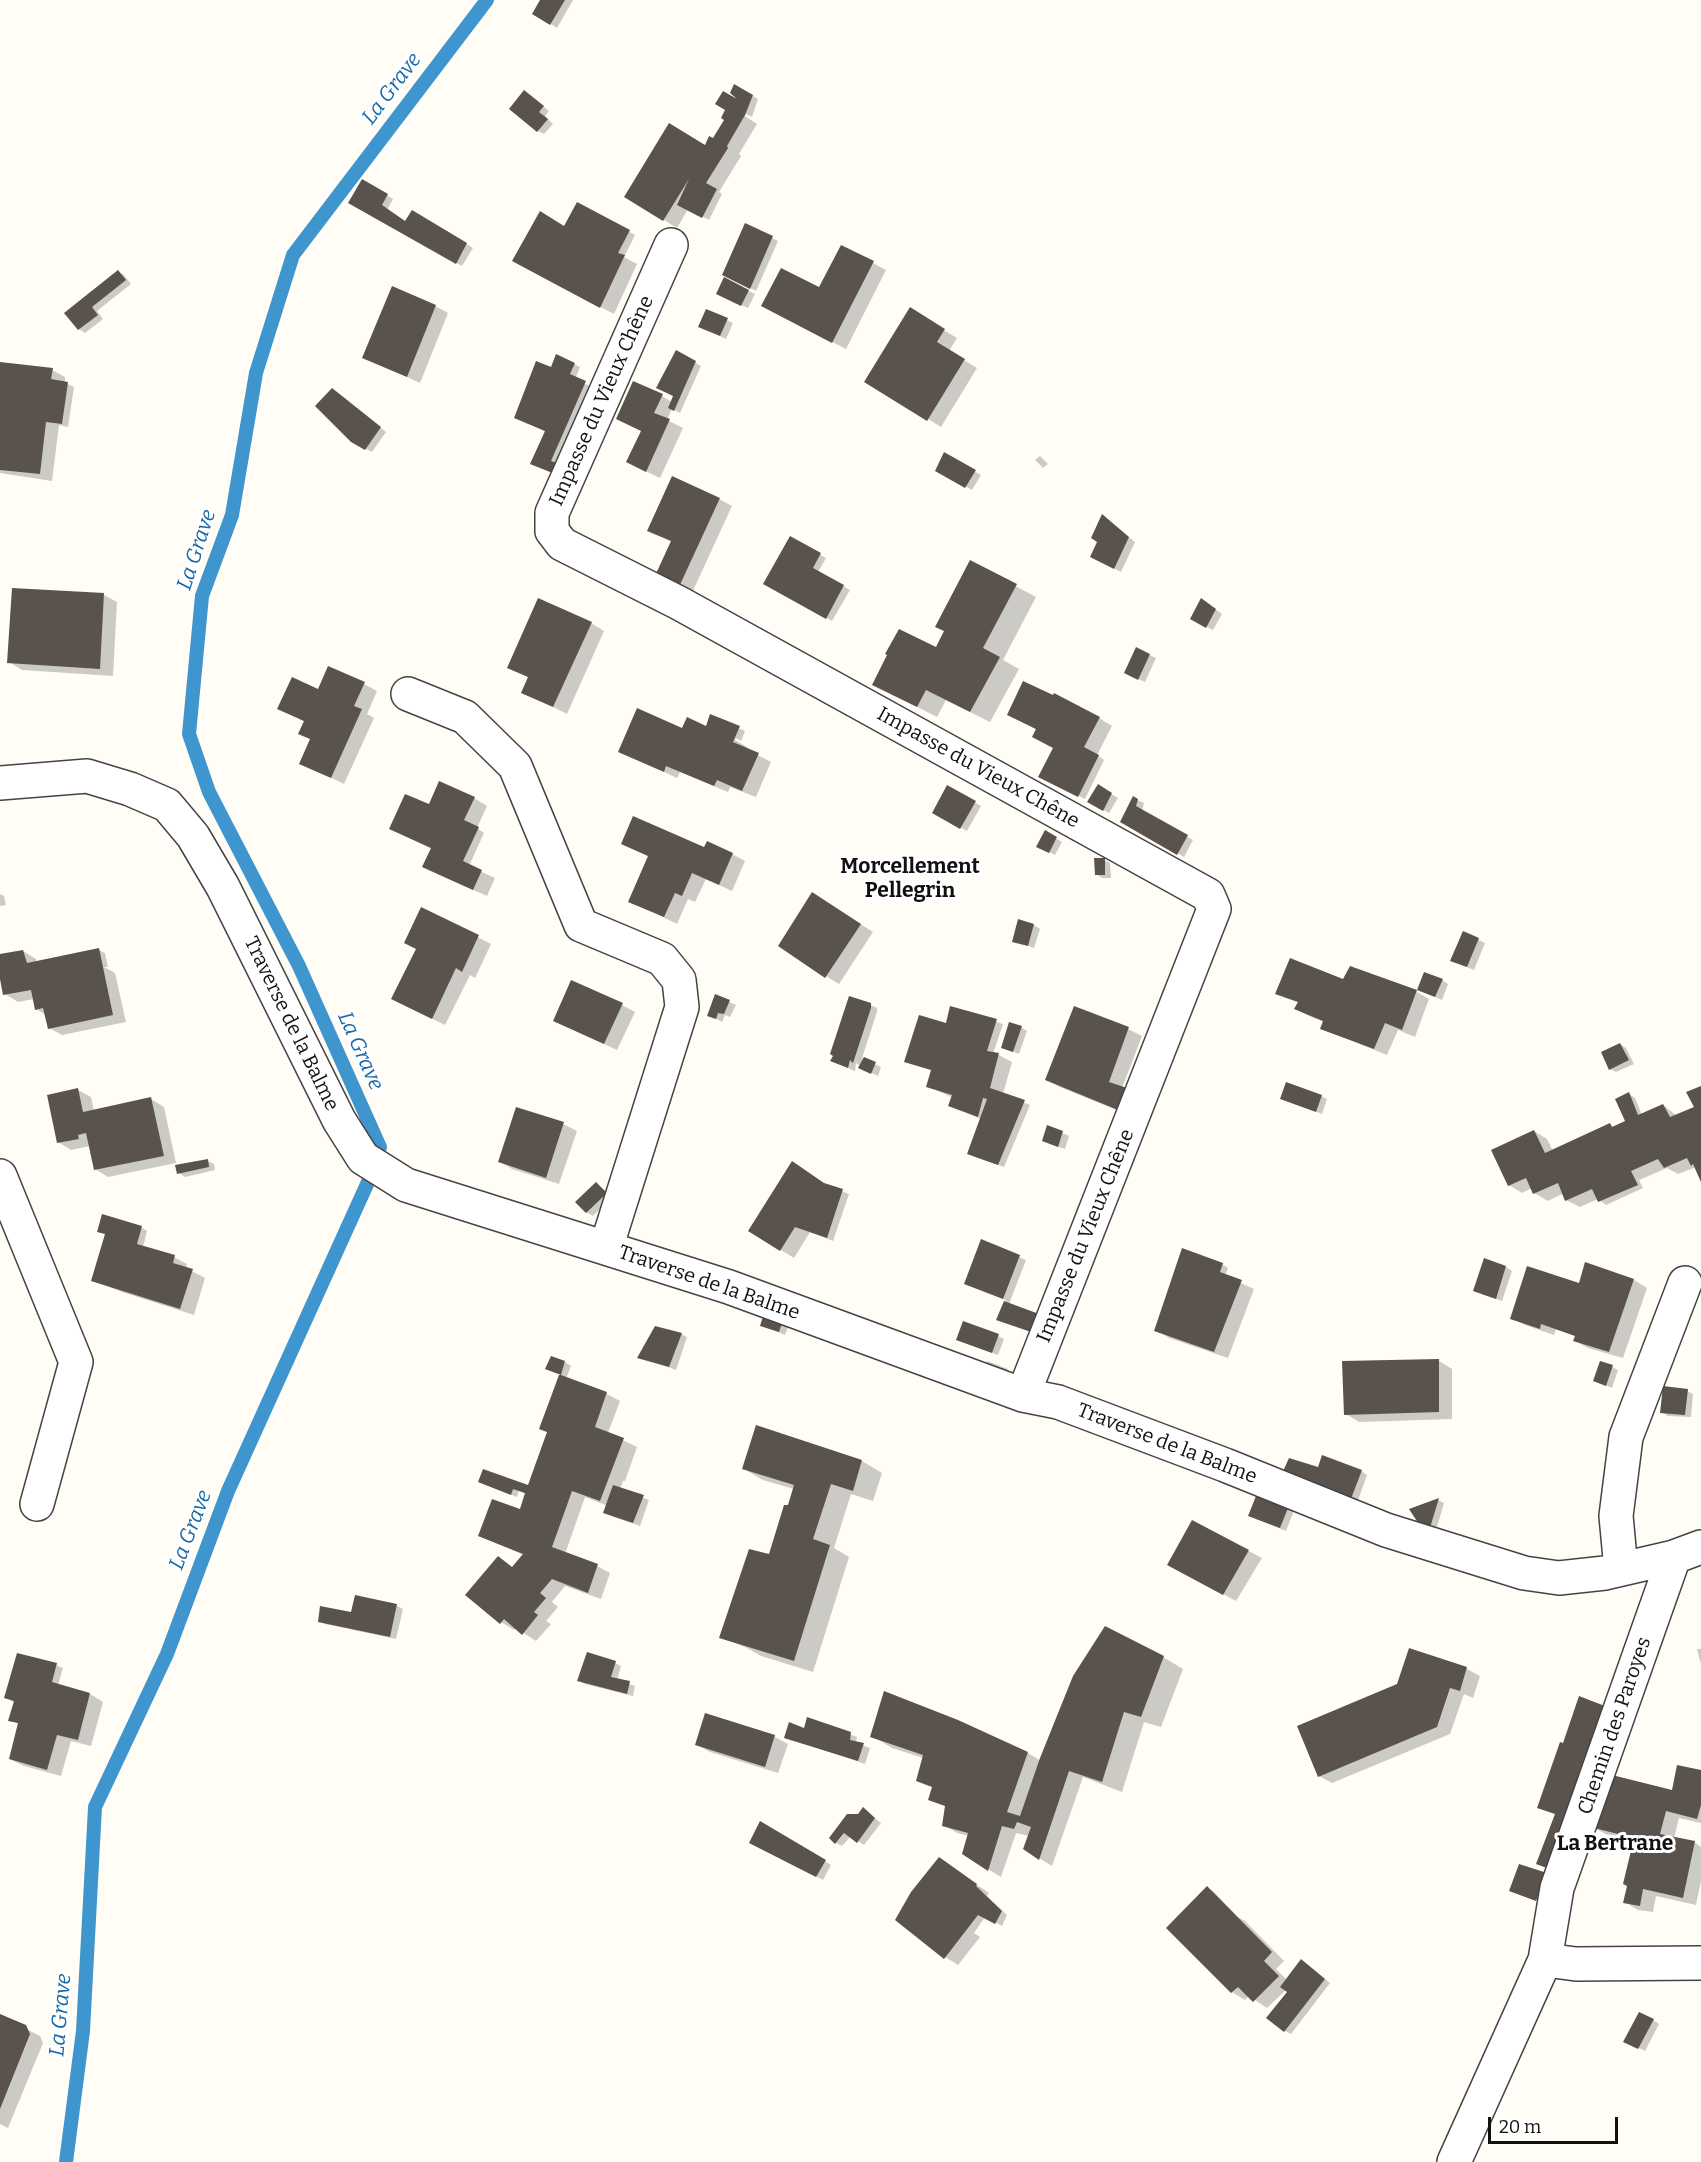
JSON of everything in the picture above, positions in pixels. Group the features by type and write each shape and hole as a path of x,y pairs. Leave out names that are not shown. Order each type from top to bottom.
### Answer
{"street":[{"name":"Impasse du Vieux Chêne","path":"671,245 552,513 552,531 562,544 689,608 1208,895 1214,909 1023,1395"},
{"path":"408,694 465,717 515,766 581,925 663,959 679,980 682,1007 606,1248"},
{"name":"Traverse de la Balme","path":"0,783 87,776 130,789 167,806 193,836 223,887 339,1120 363,1158 406,1185 729,1287 1023,1395 1058,1402 1225,1465 1386,1530 1524,1573 1559,1578 1613,1571 1687,1552"},
{"path":"0,1176 76,1362 37,1504"},
{"path":"1613,1571 1616,1516 1626,1437 1685,1283"},
{"name":"Chemin des Paroyes","path":"1454,2162 1545,1960 1557,1888 1687,1552"},
{"path":"1545,1960 1576,1964 1700,1964"}],"building":[{"path":"540,0 565,0 550,25 532,14"},
{"path":"734,84 753,95 728,148 706,183 717,189 702,218 677,205 689,179 663,221 624,197 669,123 705,145 709,136 713,138 724,120 721,118 725,110 715,104 723,91 737,99 730,93"},
{"path":"524,90 544,106 539,112 548,119 537,132 509,109"},
{"path":"362,179 388,194 382,205 405,221 412,210 467,243 456,264 348,203"},
{"path":"577,202 630,230 618,253 625,255 600,308 512,261 540,211 564,226"},
{"path":"745,223 773,236 750,289 722,275"},
{"path":"841,245 874,261 832,343 761,306 781,268 819,287"},
{"path":"118,270 126,280 92,307 98,315 78,330 64,313"},
{"path":"724,277 749,290 741,306 716,294"},
{"path":"392,286 436,305 407,377 362,358"},
{"path":"910,307 945,329 937,342 965,359 927,421 864,382"},
{"path":"706,309 728,318 720,336 698,327"},
{"path":"676,350 696,361 674,411 668,408 673,396 656,388"},
{"path":"556,354 575,363 570,374 586,381 551,461 560,464 555,474 530,464 545,431 514,418 536,361 551,367"},
{"path":"0,362 53,368 51,379 68,382 62,424 46,422 40,474 0,470"},
{"path":"633,381 663,394 654,413 670,419 646,472 626,462 641,431 616,419"},
{"path":"332,388 381,427 365,450 351,442 315,406"},
{"path":"944,452 976,470 965,488 935,471"},
{"path":"672,476 720,498 678,589 654,578 671,541 647,531"},
{"path":"1102,514 1129,537 1114,569 1090,557 1097,542 1091,538"},
{"path":"790,536 821,553 813,568 844,585 826,619 763,584"},
{"path":"970,560 1017,584 983,648 1000,657 970,712 926,690 917,707 872,685 899,629 936,647 944,631 935,627"},
{"path":"12,588 104,593 100,669 7,663"},
{"path":"538,598 592,622 553,707 521,693 528,677 507,668"},
{"path":"1201,598 1216,609 1206,628 1190,619"},
{"path":"1136,647 1150,654 1138,680 1124,673"},
{"path":"328,666 365,682 354,706 362,709 331,778 299,764 310,739 298,734 304,721 277,709 292,677 318,689"},
{"path":"1023,681 1053,695 1054,693 1100,717 1084,747 1099,755 1078,797 1038,777 1053,748 1032,737 1036,729 1007,715"},
{"path":"637,708 682,728 687,717 706,726 710,714 740,726 733,742 759,753 742,791 717,780 714,786 666,766 664,772 618,752"},
{"path":"439,781 475,797 464,820 479,827 463,861 482,870 473,890 422,867 431,848 389,829 405,794 429,804"},
{"path":"1098,784 1112,793 1103,811 1087,802"},
{"path":"947,785 976,801 960,829 932,813"},
{"path":"1133,796 1138,799 1136,806 1188,835 1177,855 1120,822"},
{"path":"633,816 704,847 707,841 733,853 719,885 692,873 682,896 675,893 664,917 628,902 648,856 621,844"},
{"path":"1045,830 1057,837 1049,853 1036,847"},
{"path":"1094,858 1105,858 1105,875 1095,875"},
{"path":"812,892 861,924 825,978 778,946"},
{"path":"421,907 479,935 462,972 456,968 432,1019 391,999 416,949 404,943"},
{"path":"1018,919 1034,924 1028,946 1012,942"},
{"path":"1463,931 1479,938 1467,967 1450,961"},
{"path":"99,948 113,1015 48,1029 43,1008 35,1010 31,990 3,995 0,979 0,954 23,950 27,963"},
{"path":"1290,958 1343,979 1350,966 1417,990 1402,1030 1385,1023 1374,1049 1320,1029 1323,1021 1294,1009 1298,1002 1275,994"},
{"path":"1424,972 1443,979 1435,997 1417,990"},
{"path":"571,980 623,1003 604,1044 553,1021"},
{"path":"715,994 730,1000 724,1014 718,1013 716,1019 707,1016"},
{"path":"849,996 871,1003 871,1008 853,1063 850,1060 848,1068 830,1061 833,1056 830,1054"},
{"path":"950,1006 997,1019 987,1051 999,1053 990,1088 1025,1100 998,1165 967,1154 987,1099 983,1098 978,1117 948,1106 952,1095 926,1087 931,1070 904,1062 919,1015 946,1023"},
{"path":"1074,1006 1129,1027 1109,1082 1127,1088 1118,1110 1045,1080"},
{"path":"1009,1022 1022,1026 1013,1052 1001,1048"},
{"path":"1620,1043 1629,1060 1609,1070 1601,1052"},
{"path":"864,1057 876,1062 871,1074 858,1068"},
{"path":"1286,1082 1322,1095 1316,1112 1280,1099"},
{"path":"1701,1086 1701,1182 1693,1164 1691,1166 1687,1158 1664,1168 1658,1159 1631,1171 1638,1185 1598,1202 1592,1189 1565,1201 1558,1183 1533,1194 1526,1178 1508,1186 1491,1150 1534,1130 1545,1153 1610,1123 1612,1127 1625,1121 1615,1099 1629,1092 1638,1115 1663,1104 1670,1117 1694,1107 1686,1092"},
{"path":"78,1088 83,1112 151,1097 164,1156 94,1170 86,1133 78,1135 79,1139 57,1143 47,1095"},
{"path":"516,1107 564,1122 546,1178 498,1162"},
{"path":"1047,1125 1063,1131 1058,1147 1042,1141"},
{"path":"208,1159 209,1167 177,1174 175,1165"},
{"path":"792,1161 824,1183 843,1189 827,1238 795,1227 780,1251 748,1231"},
{"path":"596,1182 607,1193 586,1213 575,1202"},
{"path":"102,1214 142,1226 137,1244 175,1255 173,1263 193,1269 180,1309 91,1281 105,1234 97,1232"},
{"path":"981,1239 1020,1255 1003,1299 964,1284"},
{"path":"1182,1248 1223,1263 1220,1272 1242,1280 1214,1352 1154,1331"},
{"path":"1484,1258 1506,1266 1496,1299 1473,1291"},
{"path":"1585,1262 1634,1279 1609,1352 1573,1341 1575,1336 1541,1324 1540,1329 1510,1319 1527,1266 1579,1283"},
{"path":"1004,1301 1039,1314 1031,1332 996,1320"},
{"path":"764,1313 783,1320 779,1332 760,1326"},
{"path":"963,1321 999,1334 992,1353 956,1340"},
{"path":"655,1326 682,1333 669,1367 637,1358"},
{"path":"551,1356 565,1361 561,1375 545,1369"},
{"path":"1439,1359 1439,1412 1344,1415 1342,1361"},
{"path":"1600,1361 1613,1365 1606,1386 1593,1381"},
{"path":"559,1375 607,1392 595,1427 624,1438 600,1501 572,1491 552,1547 598,1564 588,1593 552,1579 540,1593 546,1598 534,1612 538,1615 522,1635 504,1619 500,1624 465,1595 498,1556 512,1567 523,1554 478,1536 492,1499 520,1509 525,1493 513,1489 511,1495 478,1482 483,1469 528,1485 547,1432 539,1429"},
{"path":"1663,1386 1688,1389 1685,1415 1660,1413"},
{"path":"756,1425 862,1460 853,1491 831,1484 813,1539 830,1545 794,1661 719,1638 749,1549 769,1554 784,1505 788,1505 794,1485 742,1469"},
{"path":"1322,1455 1362,1470 1349,1504 1280,1478 1289,1458 1318,1467"},
{"path":"613,1485 644,1495 633,1523 603,1513"},
{"path":"1258,1491 1290,1503 1280,1528 1248,1516"},
{"path":"1439,1498 1429,1531 1422,1529 1409,1509"},
{"path":"1192,1520 1249,1550 1223,1595 1167,1565"},
{"path":"355,1595 397,1604 390,1637 318,1622 320,1606 351,1612"},
{"path":"1105,1626 1164,1656 1141,1717 1124,1712 1102,1782 1069,1771 1039,1860 1023,1849 1031,1827 1017,1822 1014,1829 1002,1826 988,1871 962,1854 968,1833 942,1826 945,1806 928,1800 932,1787 916,1781 923,1755 870,1737 884,1691 958,1720 1028,1752 1007,1812 1020,1816 1040,1758 1073,1676"},
{"path":"1409,1648 1467,1667 1460,1691 1450,1688 1437,1727 1318,1777 1297,1726 1397,1684"},
{"path":"587,1652 616,1661 611,1677 630,1681 627,1694 577,1681"},
{"path":"17,1653 57,1663 52,1682 90,1693 78,1740 57,1735 47,1770 9,1759 18,1723 8,1721 14,1701 4,1698"},
{"path":"1579,1696 1610,1708 1555,1871 1536,1864 1555,1814 1537,1808"},
{"path":"705,1713 775,1735 765,1767 695,1745"},
{"path":"807,1717 851,1732 850,1740 864,1743 858,1761 784,1738 789,1722 804,1728"},
{"path":"1677,1765 1701,1770 1701,1805 1697,1819 1666,1811 1660,1834 1695,1841 1683,1898 1643,1889 1640,1906 1623,1903 1627,1886 1623,1884 1634,1838 1590,1827 1604,1773 1672,1790"},
{"path":"863,1807 875,1818 857,1843 844,1833 835,1844 829,1838 847,1814 858,1814"},
{"path":"760,1821 826,1860 816,1877 749,1843"},
{"path":"939,1857 977,1884 976,1886 1002,1911 995,1924 978,1915 944,1959 895,1920 911,1892"},
{"path":"1519,1864 1547,1873 1536,1901 1509,1891"},
{"path":"1207,1886 1272,1952 1264,1961 1279,1976 1253,2002 1238,1987 1231,1993 1166,1928"},
{"path":"1301,1959 1325,1979 1284,2032 1266,2018 1287,1992 1280,1987"},
{"path":"1639,2012 1654,2019 1638,2049 1623,2042"},
{"path":"0,2014 26,2025 30,2034 0,2109"}],"waterway":[{"name":"La Grave","path":"66,2162 83,2031 95,1807 167,1654 228,1491 368,1182 380,1147 299,966 209,792 189,734 202,596 232,515 256,373 293,255 487,0"}],"district":[{"name":"Morcellement Pellegrin","path":"910,879"},
{"name":"La Bertrane","path":"1615,1844"}]}
